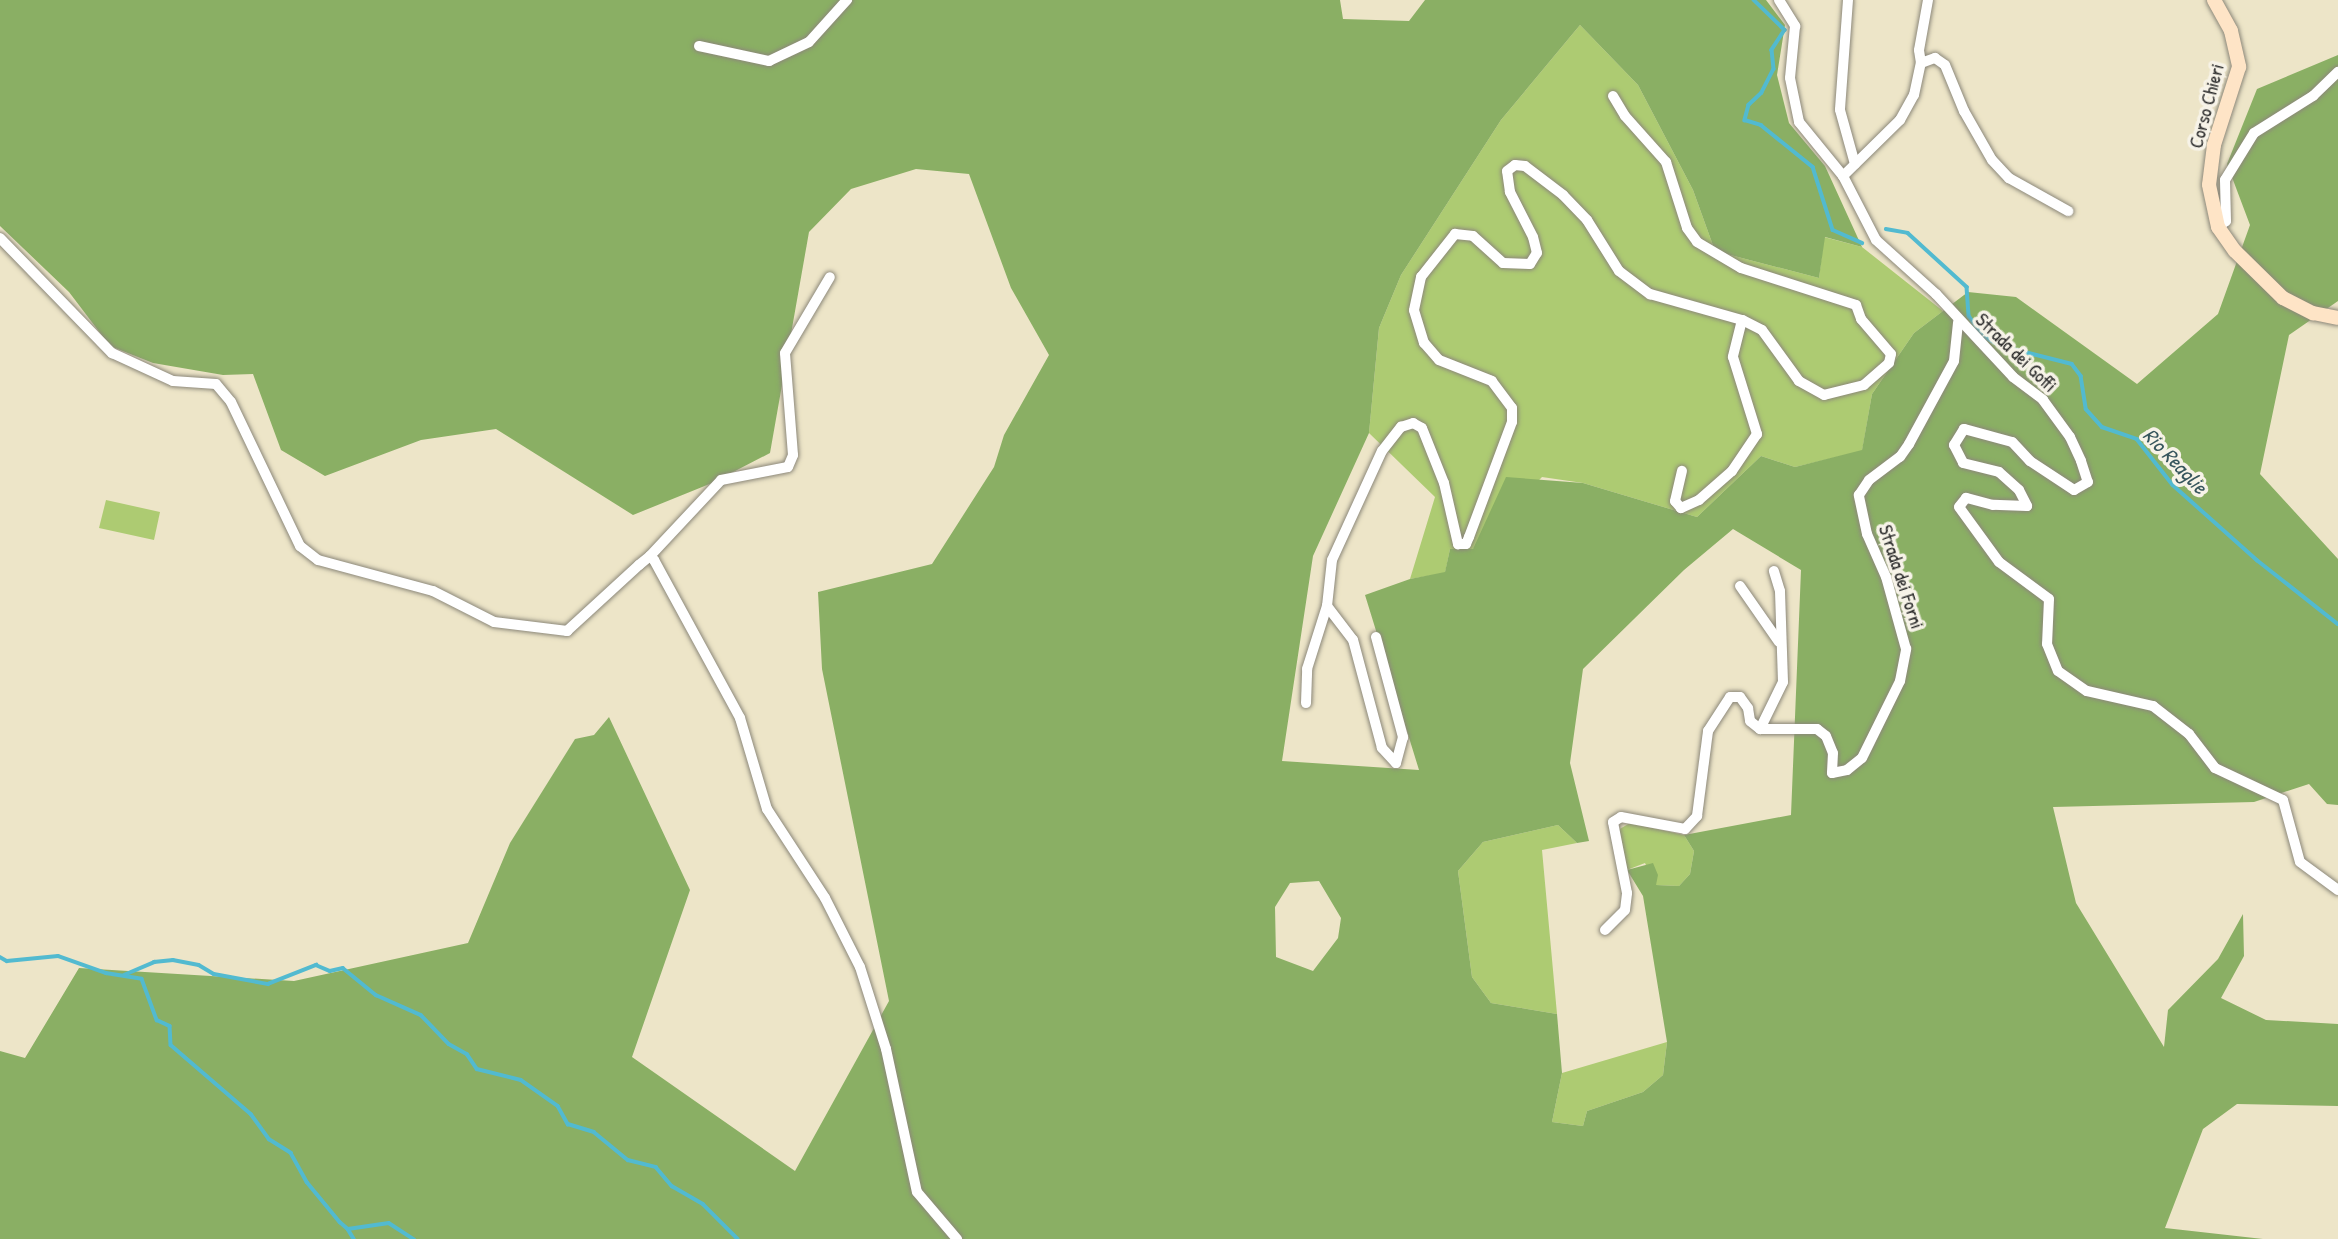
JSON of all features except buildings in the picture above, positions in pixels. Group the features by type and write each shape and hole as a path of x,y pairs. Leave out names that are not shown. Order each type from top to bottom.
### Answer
{"main road":[{"name":"Corso Chieri","path":"2214,0 2231,31 2239,67 2212,159 2209,185 2218,227 2255,272 2283,298 2313,313 2338,318"}],"street":[{"path":"699,46 769,61 809,42 847,0"},
{"path":"1779,0 1795,26 1790,78 1799,122 1843,176 1876,240 1936,294 1958,322"},
{"path":"1848,0 1840,110 1856,163"},
{"path":"1843,176 1900,120 1914,95 1921,63 1919,50 1928,0"},
{"path":"1921,63 1935,58 1945,65 1964,111 2009,178 2068,211"},
{"path":"2218,227 2226,220 2225,180 2254,133 2313,96 2338,72"},
{"path":"1306,702 1307,669 1327,606 1332,559 1382,451 1401,427 1413,423 1422,428 1444,483 1458,544 1466,544 1469,537 1512,422 1512,408 1492,381 1439,360 1424,343 1414,310 1416,287 1455,234 1473,236 1503,263 1530,264 1536,253 1533,237 1507,172 1515,165 1525,166 1563,195 1587,220 1619,271 1650,294 1742,320 1762,330 1812,392 1824,395 1853,390 1889,363 1891,354 1861,319 1856,305 1741,268 1697,242 1687,228 1666,162 1625,116 1614,96"},
{"path":"0,238 111,353 173,381 216,384 230,402 300,546 318,560 433,591 494,622 566,631 650,556 721,480 788,467 793,455 785,352 831,277"},
{"path":"1682,471 1675,501 1681,508 1699,500 1732,471 1757,434 1733,357 1742,320"},
{"name":"Strada dei Forni","path":"1760,729 1817,729 1826,736 1833,753 1830,766 1838,775 1862,758 1900,681 1906,649 1886,577 1867,534 1859,495 1869,480 1900,457 1909,444 1954,361 1958,322"},
{"name":"Strada dei Goffi","path":"1958,322 2043,400 2070,437 2088,482 2074,489 2030,461 2012,442 1964,429 1954,445 1963,463 1999,472 2019,490 2027,506 1993,505 1966,498 1959,507 1999,562 2049,599 2047,644 2058,670 2087,691 2153,706 2189,734 2215,768 2283,800 2300,862 2338,890"},
{"path":"650,556 740,718 767,808 825,898 860,967 886,1049 917,1192 957,1239"},
{"path":"1605,930 1625,910 1627,893 1613,822 1621,817 1685,829 1697,816 1708,731 1730,698 1740,696 1748,708 1750,721 1760,729 1783,682 1779,643 1780,591 1774,571"},
{"path":"1740,586 1779,643"},
{"path":"1327,606 1353,640 1382,748 1396,762 1403,737 1376,637"}],"green space":[{"path":"0,0 1340,0 1343,19 1409,21 1425,0 1766,0 1785,25 1777,75 1789,123 1825,166 1862,247 1825,237 1819,278 1715,251 1693,190 1638,85 1580,25 1501,120 1401,275 1379,328 1369,433 1313,556 1282,761 1419,770 1365,595 1410,579 1445,572 1450,549 1473,549 1506,477 1583,483 1697,517 1761,456 1795,467 1862,450 1872,394 1914,333 1968,292 2016,297 2137,384 2218,314 2250,225 2227,164 2257,89 2338,55 2338,301 2289,335 2260,474 2338,559 2338,805 2327,804 2309,784 2254,802 2053,807 2076,903 2164,1047 2168,1010 2218,959 2243,914 2244,956 2221,998 2266,1020 2338,1024 2338,1106 2237,1104 2203,1129 2165,1228 2263,1239 0,1239 0,1051 25,1058 79,968 294,981 468,943 510,843 575,739 594,735 609,717 690,890 632,1057 795,1171 889,1001 822,669 818,592 932,564 994,467 1004,435 1049,355 1011,288 969,174 916,169 851,189 809,232 770,453 712,483 633,515 496,429 421,440 325,476 281,450 253,374 223,375 153,363 110,346 69,292 0,226","holes":["1733,529 1801,570 1791,815 1684,835 1694,851 1690,874 1679,886 1656,885 1658,875 1653,863 1627,870 1643,896 1667,1042 1663,1075 1643,1092 1587,1111 1583,1126 1552,1122 1562,1073 1557,1014 1491,1003 1472,977 1458,871 1483,842 1558,825 1577,843 1589,841 1570,763 1583,669 1684,570","1319,881 1341,918 1338,938 1313,971 1276,957 1275,907 1290,883"]},
{"path":"1580,25 1638,85 1693,190 1715,251 1819,278 1824,237 1862,247 1943,311 1914,333 1872,394 1862,451 1795,467 1761,456 1697,517 1583,483 1542,477 1473,549 1450,549 1445,573 1410,579 1435,497 1369,433 1379,328 1401,275 1501,120"},
{"path":"106,500 160,512 154,540 99,528"},
{"path":"1630,823 1684,835 1694,851 1690,874 1679,886 1655,885 1645,863 1627,870 1618,830"},
{"path":"1558,825 1577,843 1542,850 1557,1014 1491,1003 1472,977 1458,871 1483,842"},
{"path":"1667,1042 1663,1075 1643,1092 1587,1111 1583,1126 1552,1122 1562,1073"}],"waterway":[{"name":"Rio Reaglie","path":"1754,0 1785,30 1772,50 1774,69 1762,93 1749,105 1745,120 1761,125 1813,167 1833,230 1862,243"},
{"name":"Rio Reaglie","path":"1886,229 1908,233 1967,287 1969,316 1983,336 2001,346 2072,364 2081,376 2086,409 2102,427 2137,439 2173,485 2257,560 2338,624"},
{"path":"0,957 7,961 58,956 106,973 142,979 157,1020 170,1026 171,1045 251,1114 269,1139 291,1153 307,1182 340,1222 348,1229 389,1223 414,1239"},
{"path":"124,975 154,962 173,960 199,965 214,974 268,984 316,965 330,971 343,968 376,995 421,1015 449,1044 467,1054 477,1069 521,1080 558,1106 568,1124 594,1132 628,1160 656,1167 672,1186 703,1204 738,1239"},
{"path":"348,1229 354,1239"}]}
